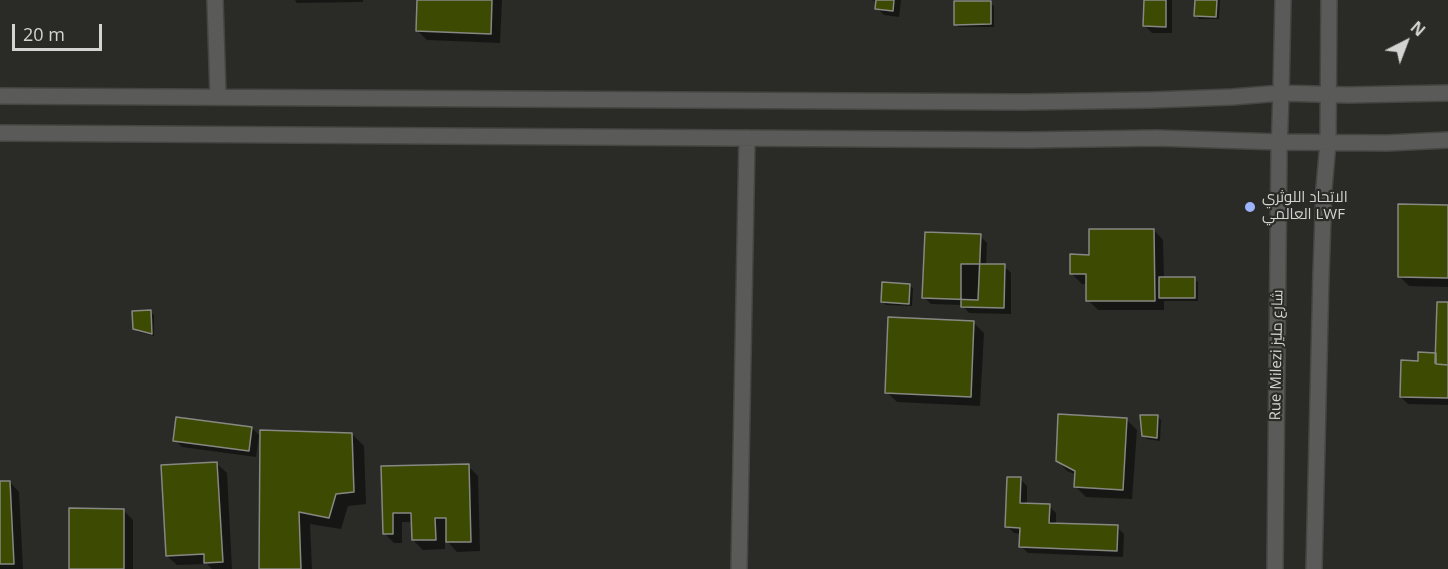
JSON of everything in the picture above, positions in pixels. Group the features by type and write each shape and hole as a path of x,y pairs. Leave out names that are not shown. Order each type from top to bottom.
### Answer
{"street":[{"path":"215,0 218,96"},
{"name":"Rue Milezi شارع مليز","path":"1275,569 1283,0"},
{"path":"1314,569 1321,274 1328,143 1329,0"},
{"path":"0,96 1023,102 1151,100 1281,93 1347,95 1448,93"},
{"path":"0,133 1027,140 1156,138 1328,143 1448,140"},
{"path":"739,569 747,138"}],"building":[{"path":"417,0 492,0 491,34 416,31"},
{"path":"876,0 894,0 893,11 875,9"},
{"path":"1144,0 1166,0 1166,27 1143,26"},
{"path":"1195,0 1217,0 1216,17 1194,16"},
{"path":"954,1 991,1 991,24 954,25"},
{"path":"1398,204 1448,205 1448,278 1398,277"},
{"path":"1089,229 1154,229 1155,301 1086,301 1086,274 1070,274 1070,254 1089,255"},
{"path":"925,232 981,234 978,300 922,298"},
{"path":"961,264 1005,264 1004,308 961,307"},
{"path":"1159,277 1195,277 1195,298 1159,298"},
{"path":"882,282 910,284 909,304 881,302"},
{"path":"1437,302 1448,302 1448,365 1435,363"},
{"path":"151,310 152,334 133,329 132,311"},
{"path":"888,317 974,321 971,397 885,393"},
{"path":"1418,352 1436,353 1436,364 1448,365 1448,398 1400,397 1401,360 1418,361"},
{"path":"1058,414 1127,418 1123,490 1074,487 1075,471 1056,461"},
{"path":"1140,415 1158,415 1157,438 1142,436"},
{"path":"176,417 252,427 249,451 173,441"},
{"path":"260,430 352,433 354,492 336,494 329,518 299,512 301,569 259,569"},
{"path":"217,462 223,562 204,563 204,554 166,556 161,465"},
{"path":"469,464 471,542 446,542 446,518 435,518 436,540 412,540 411,513 393,513 393,534 383,534 381,466"},
{"path":"1007,477 1021,477 1020,503 1050,504 1049,523 1118,525 1117,551 1019,547 1020,528 1005,527"},
{"path":"0,481 10,481 14,564 0,564"},
{"path":"69,508 124,509 124,569 69,569"}],"place":[{"name":"الاتحاد اللوثري العالمي LWF","path":"1250,207"}]}
